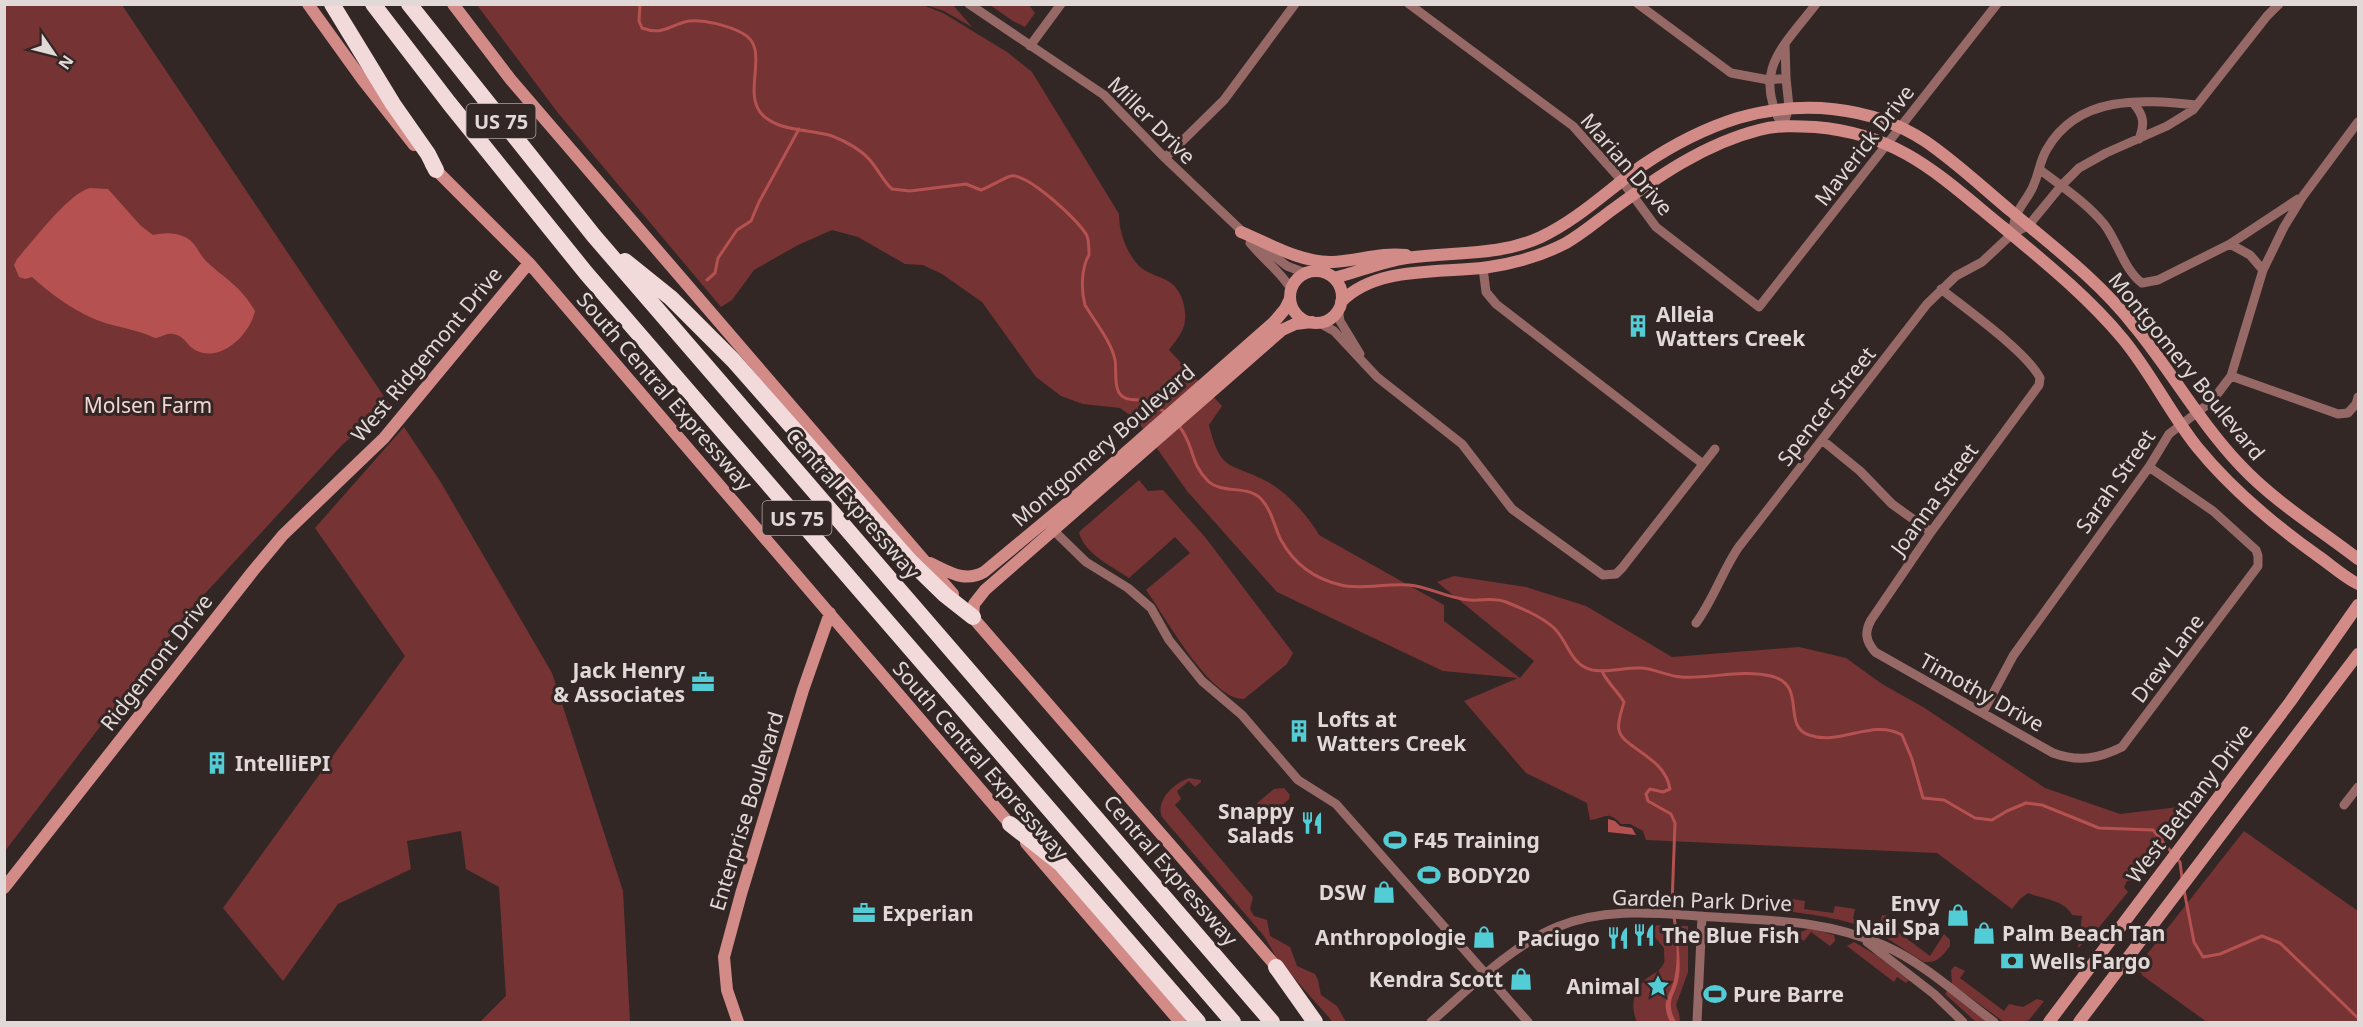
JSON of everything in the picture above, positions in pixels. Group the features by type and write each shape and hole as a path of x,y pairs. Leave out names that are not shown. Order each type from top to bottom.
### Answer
{"highway":[{"path":"332,4 436,170"},
{"name":"US 75","path":"373,4 455,112 580,267 1233,1023"},
{"name":"Central Expressway","path":"409,4 594,236 1272,1023"},
{"path":"594,236 671,298 726,352 910,561 945,595 973,617"},
{"path":"1010,824 1061,864 1198,1023"},
{"path":"1276,967 1315,1023"}],"street":[{"name":"South Central Expressway","path":"309,4 383,107 436,170 529,262 1180,1023"},
{"path":"453,4 494,61 1325,1023"},
{"name":"Miller Drive","path":"969,4 1104,95 1164,158 1241,232 1287,266 1305,273"},
{"path":"1030,46 1060,4"},
{"path":"1164,158 1224,100 1295,4"},
{"name":"Marian Drive","path":"1408,4 1573,126 1622,181 1649,219 1665,235 1759,307"},
{"path":"1638,4 1731,73 1769,80 1786,78"},
{"path":"1783,127 1774,110 1769,80 1775,58 1816,4"},
{"name":"Maverick Drive","path":"1759,307 1997,4"},
{"path":"2012,234 2029,225 2079,168 2106,153 2167,126 2193,110 2279,4"},
{"path":"1783,127 1789,107 1785,44"},
{"path":"2012,234 2016,215 2034,186 2046,150 2061,129 2074,118 2103,105 2171,102 2196,105"},
{"path":"2133,103 2140,110 2143,120 2143,130 2139,139"},
{"name":"Montgomery Boulevard","path":"1334,278 1373,265 1521,245 1543,236 1575,217 1645,164 1692,138 1738,118 1789,107 1810,107 1877,119 1901,128 1924,141 2082,270 2106,294 2158,357 2196,413 2241,466 2274,497 2358,559"},
{"name":"Sarah Street","path":"1983,712 2013,656 2149,467 2160,446 2181,423 2212,401 2231,376 2264,270 2284,227 2303,196 2358,122"},
{"name":"Montgomery Boulevard","path":"1340,305 1360,286 1399,276 1483,268 1524,261 1547,252 1571,240 1632,195 1700,152 1743,135 1763,129 1783,127 1804,126 1845,130 1888,144 1922,163 1967,196 2069,282 2095,308 2147,370 2196,446 2262,514 2358,584"},
{"path":"2039,169 2086,206 2104,224 2135,277 2142,283 2158,280 2230,244 2303,196"},
{"path":"1241,232 1299,257 1324,261 1334,262 1390,253 1419,257"},
{"name":"Miller Drive","path":"1241,232 1264,261 1281,275 1290,294"},
{"name":"Spencer Street","path":"1696,622 1710,602 1728,563 1738,549 1926,304 1956,276 1992,255 2012,234"},
{"path":"2230,244 2250,255 2264,270"},
{"name":"West Ridgemont Drive","path":"350,470 384,438 529,262"},
{"path":"1483,268 1486,292 1496,304 1703,464"},
{"path":"1371,372 1340,321 1340,287 1334,278 1320,271 1305,273 1299,277 1290,294 1295,312 1299,317 1335,331 1371,372 1462,444 1512,509 1603,575 1616,574 1622,568 1714,449"},
{"name":"Joanna Street","path":"1868,643 1866,637 1871,620 1931,532 2036,391 2040,378 2030,364 1998,335 1941,289"},
{"name":"Montgomery Boulevard","path":"1206,390 1274,322 1285,309 1290,294"},
{"path":"1315,322 1330,318 1340,305"},
{"name":"Montgomery Boulevard","path":"973,617 974,604 982,593 1050,526 1206,390 1282,330 1295,324 1315,322"},
{"path":"2231,376 2338,414 2348,413 2356,404 2358,397"},
{"path":"1822,440 1860,471 1892,504 1931,532"},
{"name":"Drew Lane","path":"2084,760 2105,755 2122,747 2258,566 2256,550 2213,511 2149,467"},
{"name":"Ridgemont Drive","path":"4,888 253,570 283,535 350,470"},
{"path":"1050,526 1086,562 1128,588 1151,608 1168,640 1202,681 1242,715 1298,780 1336,804 1528,1023"},
{"name":"Montgomery Boulevard","path":"925,560 953,574 969,578 975,577 1050,526"},
{"name":"West Bethany Drive","path":"2049,1023 2290,702 2358,605"},
{"name":"Enterprise Boulevard","path":"738,1023 727,990 724,957 800,701 830,613"},
{"name":"Timothy Drive","path":"1868,643 1875,651 1895,663 2053,753 2084,760"},
{"name":"West Bethany Drive","path":"2079,1023 2358,654"},
{"path":"2344,805 2358,787"},
{"name":"Garden Park Drive","path":"1431,1023 1485,976 1533,939 1566,923 1597,915 1662,914 1801,921 1860,936 1911,960 1994,1023"},
{"path":"1697,1023 1702,916"},
{"name":"Garden Park Drive","path":"1860,936 1934,994 1963,1023"}],"green space":[{"path":"920,4 943,13 1007,52 1032,72 1119,214 1120,228 1130,255 1142,268 1168,281 1177,289 1183,301 1185,320 1181,333 1169,350 1222,406 1209,425 1213,441 1223,459 1283,492 1309,520 1319,535 1444,605 1444,621 1520,678 1534,661 1437,582 1454,576 1526,587 1586,606 1672,657 1799,647 1846,658 1882,684 1923,707 2045,788 2120,814 2187,806 2136,880 2127,881 2124,887 2128,892 2095,932 2078,948 2082,916 2072,915 2059,903 2028,893 2012,909 1937,853 1646,840 1643,831 1630,824 1621,824 1612,817 1606,816 1590,820 1587,803 1526,773 1464,701 1518,678 1443,671 1277,592 1187,491 1137,420 1120,408 1083,404 1061,396 1036,377 982,302 942,274 923,265 905,264 858,237 832,230 798,245 754,270 732,300 721,307 558,113 477,5"},
{"name":"Molsen Farm","path":"5,5 122,5 389,404 342,445 187,613 5,851"},
{"path":"926,5 953,5 972,27 944,11"},
{"path":"990,5 1029,5 1035,13 1025,27"},
{"path":"404,427 440,481 552,673 623,891 630,1022 480,1022 506,996 499,887 466,869 461,831 407,841 411,869 338,904 283,981 223,908 405,656 315,528"},
{"path":"1139,480 1148,491 1163,490 1205,537 1293,653 1287,664 1244,699 1231,696 1203,672 1146,590 1190,553 1175,537 1129,578 1099,559 1082,540 1079,532"},
{"path":"1189,778 1201,780 1201,782 1195,787 1189,781 1177,791 1181,799 1175,805 1253,897 1250,909 1254,916 1267,920 1270,936 1290,947 1297,966 1315,974 1321,995 1337,1006 1346,1022 1333,1022 1278,960 1264,936 1162,817 1161,805 1167,793 1177,784"},
{"path":"1284,788 1290,795 1289,799 1269,817 1257,803 1274,789"},
{"path":"2244,831 2358,911 2358,1022 2207,1022 2143,976 2137,967"},
{"path":"1787,898 1805,901 1804,909 1833,913 1835,906 1855,909 1853,919 1880,922 1882,915 1888,916 1894,929 1930,956 1944,934 1950,940 1950,946 1936,960 1924,962 1883,936 1857,925 1832,918 1778,910 1777,904 1786,905"},
{"path":"1657,925 1688,926 1688,972 1676,1005 1680,1022 1637,1022 1635,1016 1633,1005 1638,988 1664,963 1664,948 1653,935 1653,929"},
{"path":"1810,928 1834,935 1835,941 1830,946 1811,932 1804,941 1801,939 1801,932"},
{"path":"1854,942 1876,955 1909,980 1906,983 1897,977 1894,982 1847,946"},
{"path":"1955,966 1965,971 1960,978 2004,1011 2009,1004 2023,1007 2037,999 2044,1001 2029,1020 2004,1022 1952,984 1951,970"},
{"path":"1947,991 1987,1022 1976,1022 1945,994"}],"shaded area":[{"path":"90,188 108,189 141,226 153,235 176,234 192,242 206,261 244,295 255,311 241,337 224,350 205,353 195,350 174,334 155,338 85,315 66,304 32,277 25,279 19,277 14,265 17,259 62,208 81,192"},
{"path":"1608,819 1620,826 1632,828 1636,835 1608,832"},
{"path":"1676,927 1680,970 1671,1003 1676,1022 1670,1022 1666,1003 1676,968"}],"waterway":[{"path":"640,4 639,21 642,28 656,31 689,21 702,21 742,33 750,39 755,48 754,92 760,112 784,127 832,136 849,144 870,160 892,189 910,191 966,184 981,190 1011,176 1029,182 1052,199 1087,236 1089,255 1083,273 1082,286 1085,305 1113,353 1119,393 1126,399 1151,403 1166,413"},
{"path":"707,280 715,273 718,258 737,230 751,221 799,129"},
{"path":"1179,426 1188,440 1198,467 1208,481 1221,488 1257,495 1269,509 1286,549 1306,569 1322,579 1348,586 1409,585 1462,599 1506,602 1549,624 1559,633 1574,658 1592,670 1642,668 1681,677 1748,673 1771,676 1782,681 1789,688 1796,723 1809,735 1833,737 1880,729 1902,735 1912,759 1923,798 1944,800 1975,818 1992,820 2026,803 2042,805 2099,828 2153,830 2173,854"},
{"path":"1602,671 1624,702 1619,723 1622,736 1660,768 1670,789 1663,792 1650,789 1646,794 1648,801 1671,814 1675,823 1672,904 1676,930"},
{"path":"2177,859 2180,862 2182,878"},
{"path":"2184,890 2194,942 2203,957 2220,954 2262,936 2280,943 2358,1018"}],"place":[{"name":"Alleia Watters Creek","path":"1638,326"},
{"name":"Jack Henry & Associates","path":"703,682"},
{"name":"Lofts at Watters Creek","path":"1299,731"},
{"name":"IntelliEPI","path":"217,763"},
{"name":"Snappy Salads","path":"1312,823"},
{"name":"F45 Training","path":"1395,840"},
{"name":"BODY20","path":"1429,875"},
{"name":"DSW","path":"1384,892"},
{"name":"Experian","path":"864,913"},
{"name":"Envy Nail Spa","path":"1958,915"},
{"name":"Palm Beach Tan","path":"1984,933"},
{"name":"The Blue Fish","path":"1644,935"},
{"name":"Anthropologie","path":"1484,937"},
{"name":"Paciugo","path":"1618,938"},
{"name":"Wells Fargo","path":"2012,961"},
{"name":"Kendra Scott","path":"1521,979"},
{"name":"Animal","path":"1658,986"},
{"name":"Pure Barre","path":"1715,994"}]}
